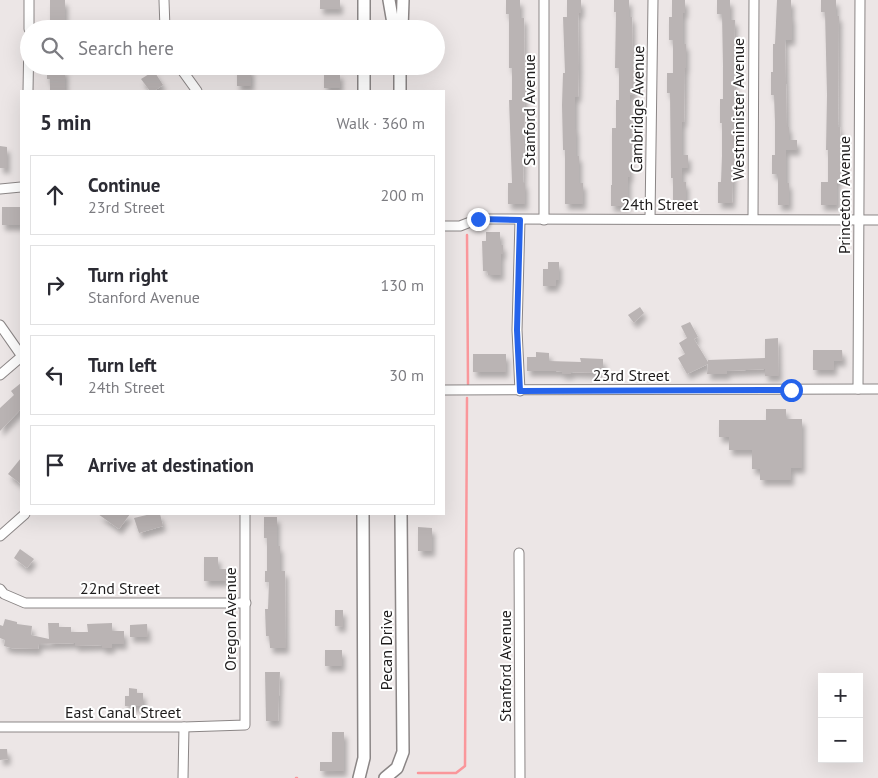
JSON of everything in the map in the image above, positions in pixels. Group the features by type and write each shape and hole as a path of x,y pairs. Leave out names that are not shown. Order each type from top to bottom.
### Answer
{"main road":[{"path":"364,0 364,20"},
{"path":"389,0 392,20"},
{"path":"402,20 403,0"},
{"path":"364,75 364,90"},
{"path":"400,75 400,90"},
{"name":"Pecan Drive","path":"359,778 364,758 363,515"},
{"name":"Pecan Drive","path":"385,778 397,768 403,752 401,515"}],"street":[{"path":"29,20 30,0"},
{"path":"164,0 165,20"},
{"name":"Stanford Avenue","path":"544,0 544,220"},
{"name":"Cambridge Avenue","path":"650,218 654,0"},
{"name":"Westminister Avenue","path":"753,219 754,0"},
{"name":"Princeton Avenue","path":"858,389 860,0"},
{"path":"28,75 28,90"},
{"path":"186,75 196,90"},
{"path":"0,189 20,187"},
{"name":"24th Street","path":"445,226 460,226 478,219 878,220"},
{"path":"520,220 517,330 520,391"},
{"path":"0,325 20,355"},
{"path":"0,375 20,357"},
{"name":"23rd Street","path":"445,390 878,389"},
{"path":"0,536 24,515"},
{"name":"Oregon Avenue","path":"245,515 245,725"},
{"name":"Stanford Avenue","path":"519,553 520,778"},
{"name":"22nd Street","path":"0,588 4,594 25,603 246,602"},
{"name":"East Canal Street","path":"0,727 184,727 245,725"},
{"path":"183,778 184,727"}],"building":[{"path":"50,0 65,0 65,20 50,20"},
{"path":"320,0 340,0 340,9 320,9"},
{"path":"506,0 520,0 520,18 524,18 523,183 525,183 525,204 508,204 508,183 512,183 509,100 512,100 512,68 509,68 509,14 506,14"},
{"path":"567,0 581,0 581,13 578,13 579,68 578,97 575,97 575,129 576,156 579,156 579,183 583,183 583,204 565,204 565,150 563,150 562,105 563,73 565,73 563,17 567,17"},
{"path":"614,0 629,0 629,17 632,17 634,95 630,95 628,206 611,206 612,128 616,128 616,100 619,100 619,68 615,68 616,12 614,12"},
{"path":"672,0 685,0 683,44 686,44 686,68 684,122 682,122 682,155 688,155 688,168 682,168 682,182 686,182 686,202 673,202 673,178 671,178 670,93 667,93 667,73 673,73 673,40 669,40 669,17 672,17"},
{"path":"717,0 730,0 730,20 735,20 734,72 736,123 732,203 718,203 718,182 721,182 722,155 720,99 723,99 723,67 722,14 717,14"},
{"path":"777,0 791,0 792,17 792,40 785,40 787,127 789,127 789,140 797,140 797,150 786,150 786,183 789,183 789,205 778,205 778,174 772,174 772,155 775,155 775,123 774,95 771,95 771,72 773,72 773,44 775,44"},
{"path":"821,0 836,0 836,16 839,16 838,127 840,127 841,179 837,179 837,205 821,205 821,182 828,182 828,150 826,150 825,12 821,12"},
{"path":"47,75 65,75 65,90 50,90 50,79 47,79"},
{"path":"148,75 157,75 163,85 156,90 149,90 141,79"},
{"path":"237,75 251,75 251,86 237,86"},
{"path":"324,75 340,75 340,88 324,88"},
{"path":"0,146 7,147 7,168 0,168"},
{"path":"2,207 20,207 20,225 2,225"},
{"path":"486,232 500,232 500,245 503,245 501,275 488,275 487,271 483,271 482,241 486,241"},
{"path":"548,262 559,262 559,280 556,280 556,286 543,286 543,269 548,269"},
{"path":"640,307 644,313 634,323 628,315"},
{"path":"690,322 698,337 694,339 708,362 708,360 765,358 765,339 778,338 779,376 765,376 765,369 727,371 727,374 707,374 708,364 687,374 678,358 685,354 679,343 687,338 681,326"},
{"path":"813,350 842,350 843,361 834,361 834,370 813,370"},
{"path":"536,352 549,353 549,361 581,362 580,358 603,359 603,373 571,372 571,374 562,374 562,372 556,371 527,371 527,357 536,357"},
{"path":"473,354 506,354 506,372 473,372"},
{"path":"20,384 20,410 0,431 0,408 14,395 11,391"},
{"path":"766,409 786,409 786,419 802,419 802,468 791,468 791,480 760,480 760,469 752,469 752,450 729,450 729,437 719,437 719,420 766,420"},
{"path":"20,459 20,483 8,474"},
{"path":"99,515 129,515 119,529"},
{"path":"147,515 160,515 163,526 139,533 134,518"},
{"path":"264,517 277,517 277,546 280,546 280,571 285,571 286,648 270,648 269,636 266,636 265,609 268,609 269,582 265,582 267,538 264,538"},
{"path":"418,527 432,528 432,551 418,551"},
{"path":"20,549 34,559 27,568 14,558"},
{"path":"204,557 218,557 218,569 226,569 226,581 204,581"},
{"path":"335,610 343,610 343,627 335,626"},
{"path":"5,619 17,622 17,624 32,626 31,635 49,639 48,623 59,623 59,627 71,627 71,632 88,632 87,624 112,623 112,631 124,631 124,644 112,644 112,648 102,648 102,645 75,646 75,643 39,644 38,649 11,648 4,646 5,640 0,638 0,625 3,626"},
{"path":"147,624 148,637 130,637 130,625"},
{"path":"325,650 342,650 342,666 325,666"},
{"path":"265,672 280,672 278,721 266,721"},
{"path":"129,688 137,689 137,693 143,693 143,706 125,706 125,696 129,696"},
{"path":"332,732 344,732 344,771 320,771 320,762 332,762"},
{"path":"0,749 7,749 8,759 0,760"}],"waterway":[{"path":"467,235 468,384"},
{"path":"418,773 456,773 465,766 467,398"}],"route":[{"path":"478,219 520,220 517,330 520,391 791,390"}]}
